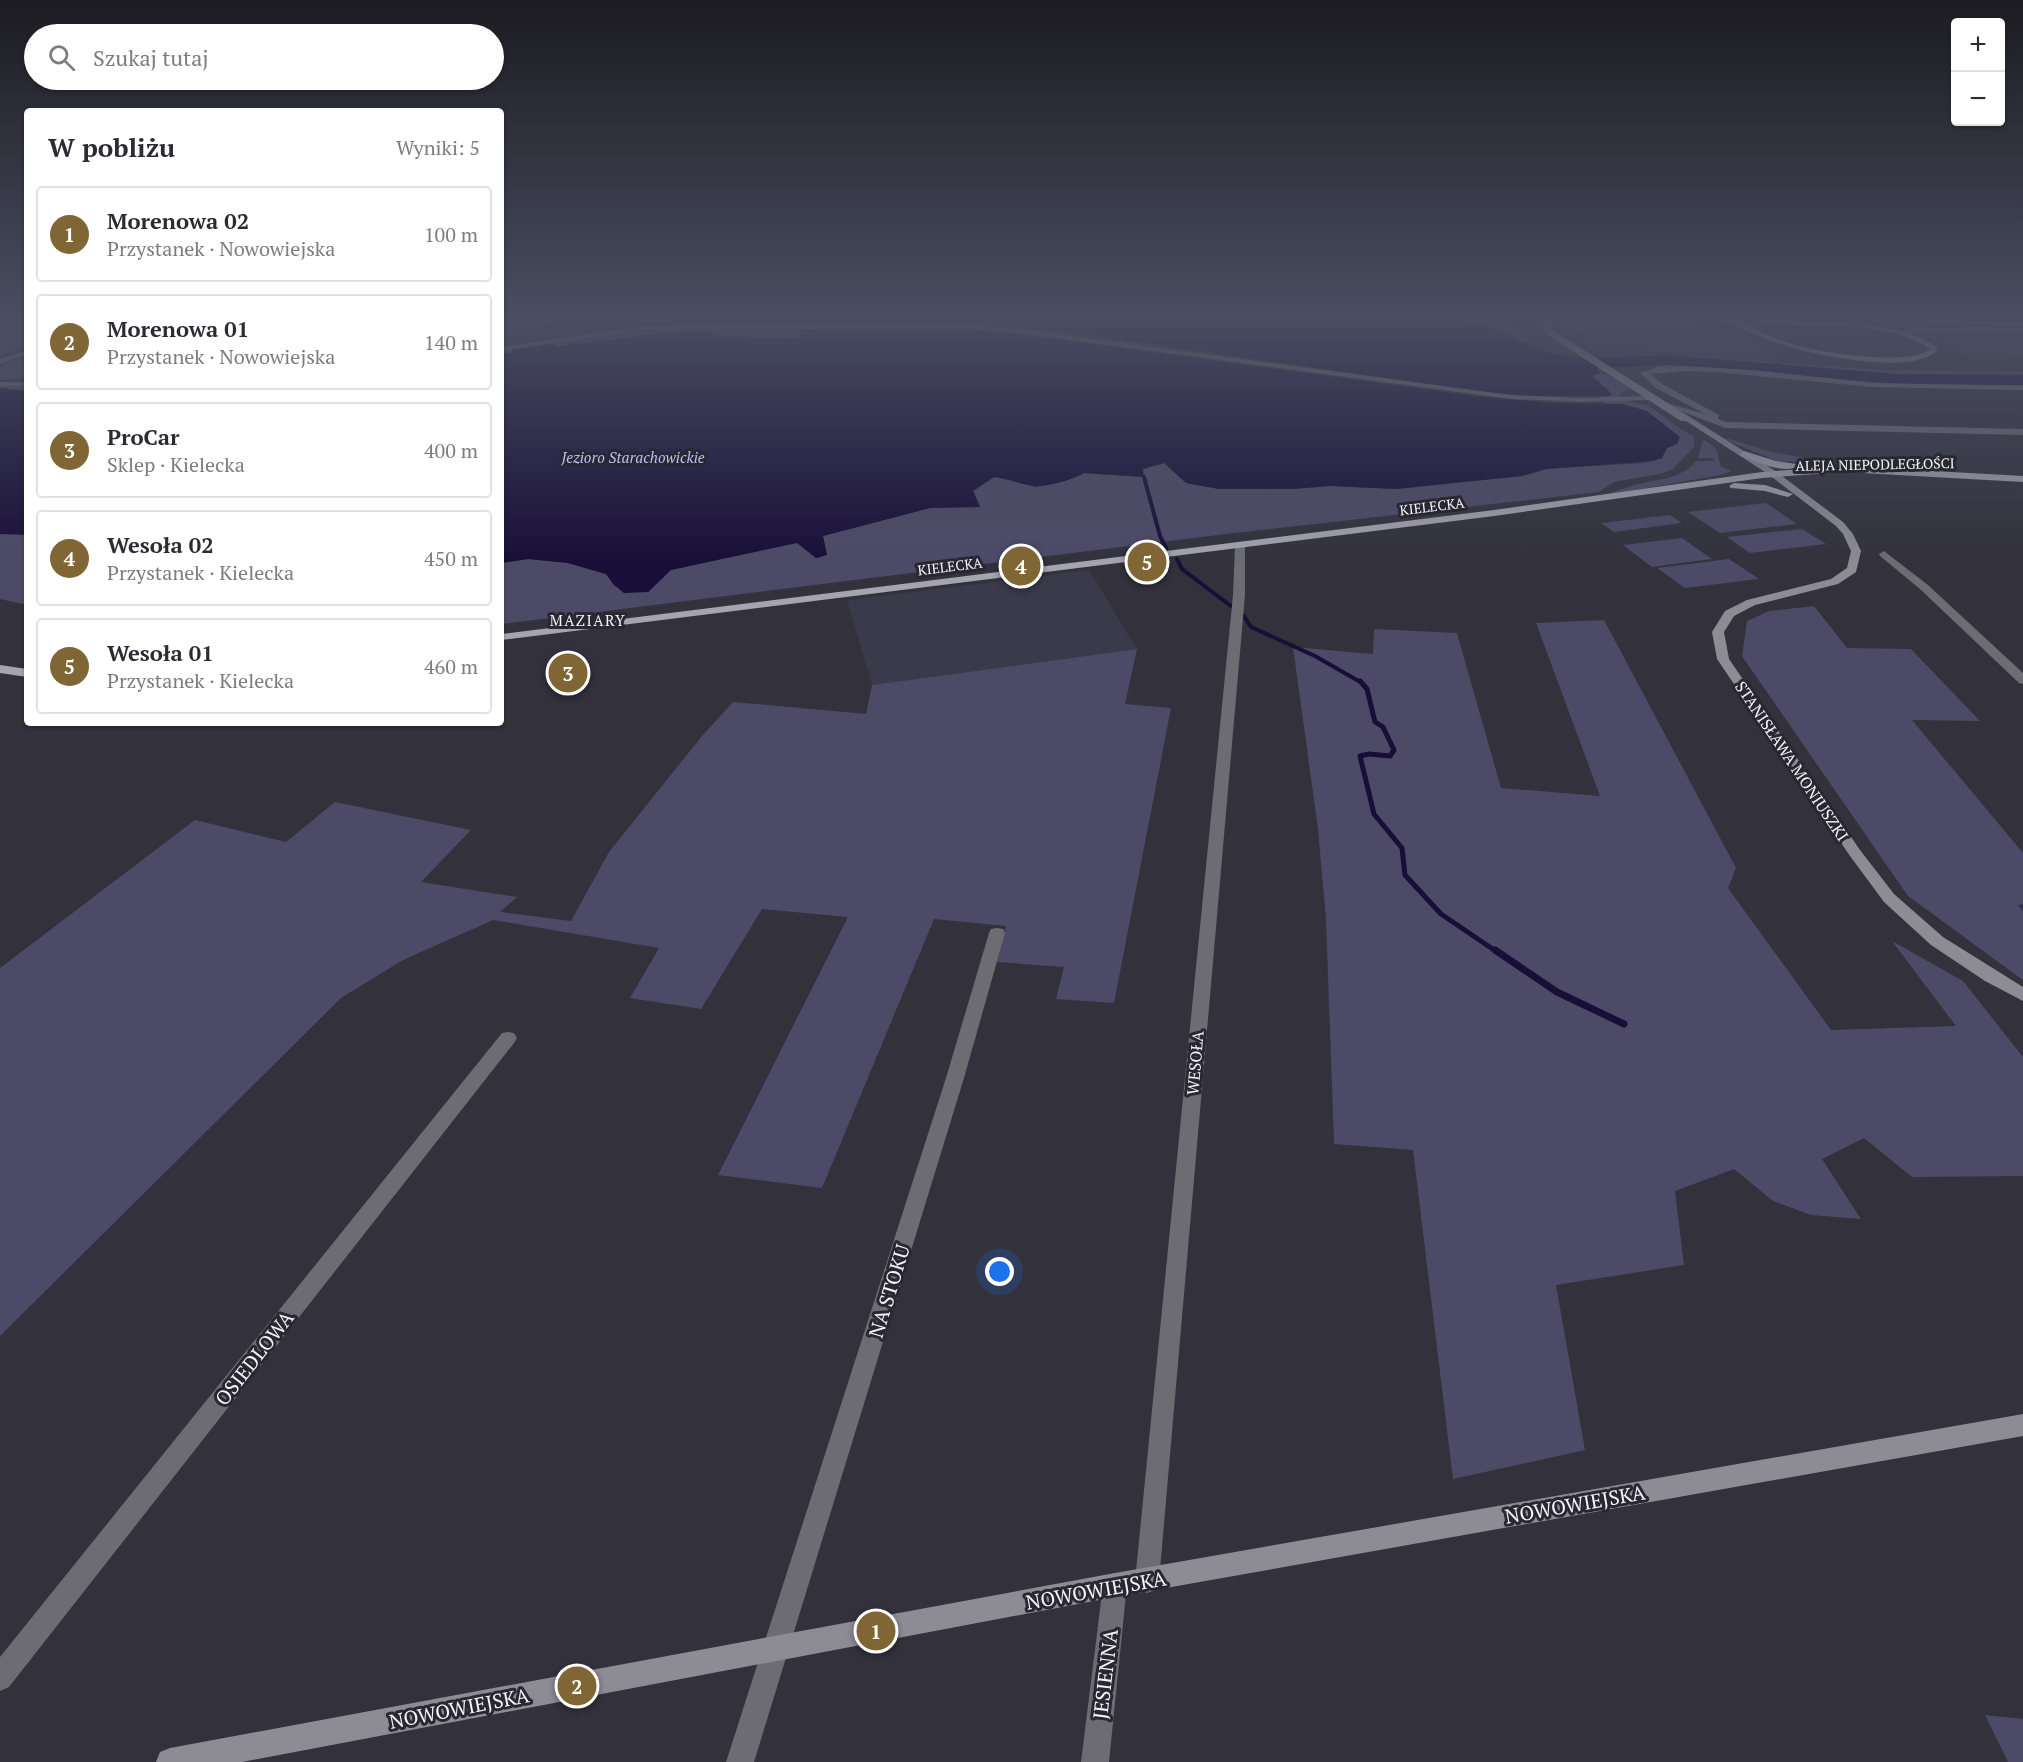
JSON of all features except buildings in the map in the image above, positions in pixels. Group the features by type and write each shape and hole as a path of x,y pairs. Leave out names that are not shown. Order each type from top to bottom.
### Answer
{"main road":[{"path":"1698,484 1738,473 1741,462 1844,469"},
{"name":"ALEJA NIEPODLEGŁOŚCI","path":"1772,477 1844,469 2023,479"},
{"name":"ALEJA NIEPODLEGŁOŚCI","path":"1772,477 1850,475 1980,477"},
{"name":"KIELECKA","path":"1510,511 1698,484 1772,477"},
{"name":"KIELECKA","path":"504,637 1510,511 1728,486 1772,477"},
{"path":"1728,486 1762,488 1788,494"},
{"path":"0,669 24,673"}],"street":[{"path":"1659,401 1741,462 1772,477 1847,532 1851,541"},
{"path":"1688,401 1716,417 1709,419"},
{"path":"1667,406 1683,409 1725,425 2023,432"},
{"path":"1772,477 1788,494 1851,541"},
{"name":"STANISŁAWA MONIUSZKI","path":"1851,541 1856,551 1853,566 1837,580 1813,590 1749,603 1730,613 1719,632 1720,653 1862,863 1889,898 1937,940 1991,977 2023,995"},
{"name":"WESOŁA","path":"1147,1581 1239,595 1240,545"},
{"path":"1884,554 1924,587 2023,680"},
{"name":"NA STOKU","path":"740,1762 955,1078 998,933"},
{"name":"OSIEDLOWA","path":"0,1678 508,1038"},
{"name":"NOWOWIEJSKA","path":"171,1762 1115,1585 2023,1425"},
{"name":"JESIENNA","path":"1095,1762 1115,1585"}],"shaded area":[{"path":"0,401 24,401 24,604 0,599"},
{"path":"1603,401 1630,401 1649,406 1694,436 1694,447 1673,469 1660,474 1614,482 1599,492 1226,534 504,624 504,563 528,559 568,563 606,574 614,585 648,592 671,570 797,542 816,558 827,555 823,536 930,508 980,507 973,491 994,477 1018,481 1035,487 1084,473 1143,477 1143,469 1165,463 1186,483 1219,489 1293,489 1330,486 1396,489 1522,476 1546,469 1644,463 1661,458 1667,448 1623,404 1606,404"},
{"path":"1723,437 1772,452 1841,464 1778,461"},
{"path":"1703,439 1716,448 1721,467 1732,471 1602,496 1634,485 1677,475 1696,461 1715,461 1712,458 1698,458"},
{"path":"1766,503 1797,524 1720,533 1688,512"},
{"path":"1670,515 1682,523 1614,532 1601,523"},
{"path":"1802,529 1826,544 1750,553 1727,537"},
{"path":"1682,538 1712,559 1652,567 1623,545"},
{"path":"1729,559 1759,579 1685,588 1657,568"},
{"path":"1089,570 1137,649 872,685 847,600"},
{"path":"1814,606 1847,648 1911,649 1980,721 1912,720 2023,853 2023,904 2018,905 2023,911 2023,980 1908,896 1742,656 1747,621 1769,611"},
{"path":"1604,620 1736,868 1728,888 1831,1030 1956,1026 1892,941 1963,981 2023,1057 2023,1176 1912,1177 1864,1138 1822,1159 1861,1219 1811,1215 1773,1201 1734,1169 1675,1191 1684,1265 1556,1285 1585,1450 1453,1479 1413,1150 1334,1144 1326,919 1318,829 1293,647 1373,654 1374,629 1457,633 1501,788 1600,796 1536,623"},
{"path":"1137,649 1125,704 1171,708 1114,1003 1056,999 1064,967 997,962 1006,926 934,919 822,1188 718,1175 848,917 762,909 701,1009 630,998 659,948 493,920 403,960 341,998 0,1336 0,968 195,820 286,842 335,802 471,830 421,882 517,897 500,912 571,921 609,852 702,736 733,702 866,714 872,685"},
{"path":"1985,1715 2023,1719 2023,1762 2008,1762"}],"water":[{"path":"0,401 24,401 24,535 0,534"},
{"name":"Jezioro Starachowickie","path":"504,401 1534,401 1623,404 1647,411 1680,437 1677,444 1667,448 1662,458 1653,461 1546,469 1522,476 1396,489 1330,486 1293,489 1219,489 1186,483 1164,463 1143,469 1144,477 1084,473 1044,486 1028,485 994,477 973,491 980,507 930,508 823,536 827,555 816,558 797,543 671,570 648,592 624,593 606,574 568,563 528,559 504,563"}],"waterway":[{"path":"1144,477 1160,536 1166,548"},
{"path":"1177,559 1182,569 1244,616 1251,627 1315,656 1361,683"},
{"path":"1361,683 1367,689 1375,722 1383,727 1394,750 1390,756 1369,754 1360,756 1374,814 1402,848 1405,875 1441,914 1497,952"},
{"path":"1495,950 1557,992 1624,1024"}],"place":[{"name":"Wesoła 01","path":"1147,562"},
{"name":"Wesoła 02","path":"1021,566"},
{"name":"ProCar","path":"568,673"},
{"name":"Morenowa 02","path":"876,1631"},
{"name":"Morenowa 01","path":"577,1686"}],"district":[{"name":"MAZIARY","path":"588,620"}]}
